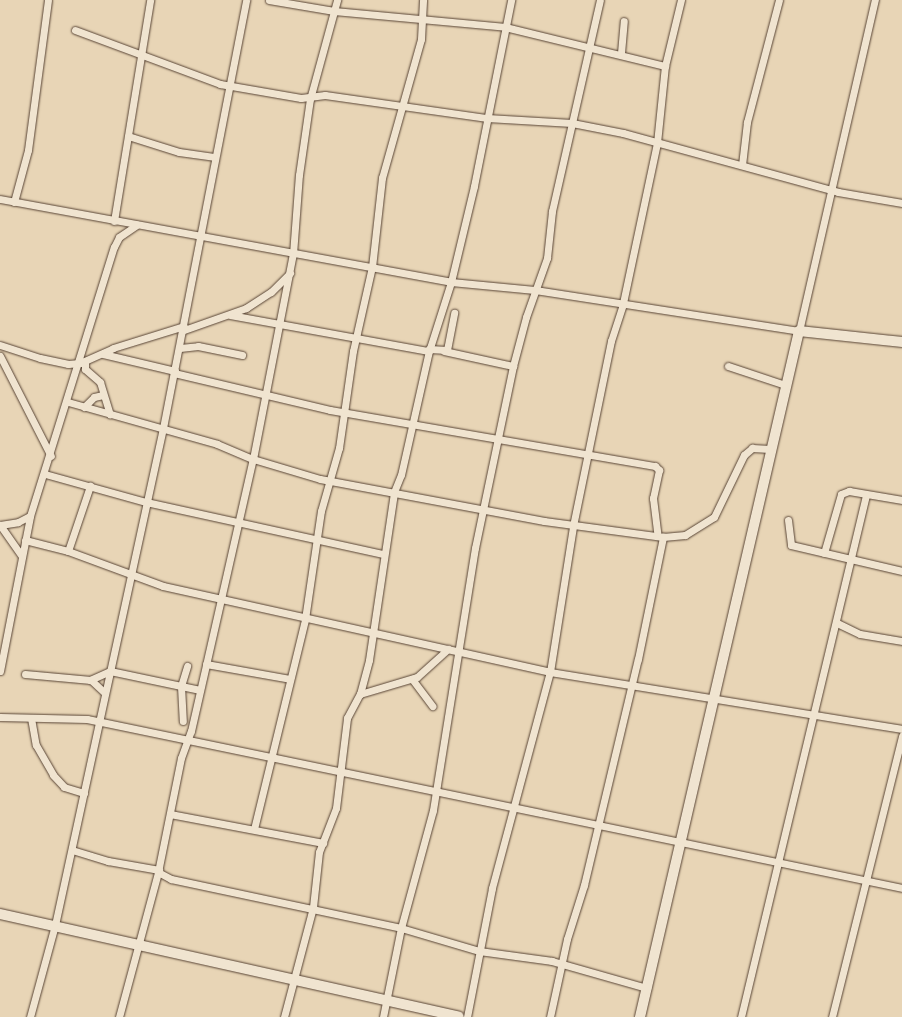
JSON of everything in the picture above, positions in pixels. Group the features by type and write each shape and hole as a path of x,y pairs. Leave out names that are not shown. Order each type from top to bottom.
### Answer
{"street":[{"path":"14,202 28,150 48,0"},
{"path":"114,221 150,0"},
{"path":"30,1017 55,925 72,850 100,724 129,575 175,372 202,237 214,157 246,0"},
{"path":"269,0 334,11 422,17 505,27 621,53 665,66"},
{"path":"119,1017 159,871 170,814 206,664 236,524 253,459 279,325 281,304 294,254 299,176 310,99 322,45 336,0"},
{"path":"254,829 305,619 316,542 329,480 339,448 343,412 356,338 372,267 382,178 421,39 423,0"},
{"path":"284,1017 313,907 317,862 336,808 347,718 360,694 373,634 383,554 394,492 401,475 429,350 451,282 511,0"},
{"path":"383,1017 402,928 424,854 460,652 482,511 513,366 535,290 547,258 552,211 564,169 572,123 600,0"},
{"path":"467,1017 479,951 513,809 550,672 573,526 610,342 623,302 657,144 665,66 681,0"},
{"path":"742,165 746,127 779,0"},
{"path":"640,1017 682,843 770,449 875,0"},
{"path":"621,53 624,21"},
{"path":"75,30 141,53 210,82 310,99 325,95 487,118 572,123 619,132 830,190 902,203"},
{"path":"128,136 179,152 214,157"},
{"path":"0,199 451,282 535,290 623,302 799,331 902,342"},
{"path":"0,671 30,516 82,362 116,241 137,225"},
{"path":"0,345 40,358 68,364 82,362 113,348 230,315 271,292 290,273"},
{"path":"444,351 454,313"},
{"path":"230,315 356,338 444,351 513,366"},
{"path":"180,348 198,346 242,355"},
{"path":"103,354 343,412 658,468 653,498 660,536 599,824 561,965 550,1017"},
{"path":"0,356 51,456"},
{"path":"82,362 85,369 100,382 110,415"},
{"path":"728,366 785,386"},
{"path":"84,407 94,397 103,396"},
{"path":"68,402 153,428 163,428 217,444 253,459 329,480 482,511 573,526 660,536 685,535 714,517 744,455 752,448 770,449"},
{"path":"45,474 146,502 236,524 316,542 383,554"},
{"path":"68,551 90,486"},
{"path":"824,553 841,494 849,491 902,500"},
{"path":"740,1017 852,561 866,495"},
{"path":"21,555 0,525 18,522 30,516"},
{"path":"788,520 791,545 852,561 902,571"},
{"path":"25,540 68,551 129,575 373,634 550,672 902,729"},
{"path":"837,623 860,634 902,641"},
{"path":"360,694 412,679 439,660 448,649"},
{"path":"206,664 290,680"},
{"path":"183,721 181,686 187,666"},
{"path":"25,674 90,680 110,671 200,690"},
{"path":"412,679 432,706"},
{"path":"90,680 105,693"},
{"path":"0,717 70,718 341,774 435,790 513,809 599,824 777,864 902,888"},
{"path":"31,718 36,745 53,776 64,787 84,793"},
{"path":"832,1017 902,736"},
{"path":"170,814 323,844"},
{"path":"72,850 108,861 159,871 171,879 313,907 402,928 479,951 561,965 647,988"},
{"path":"0,914 293,978 459,1017"}]}
